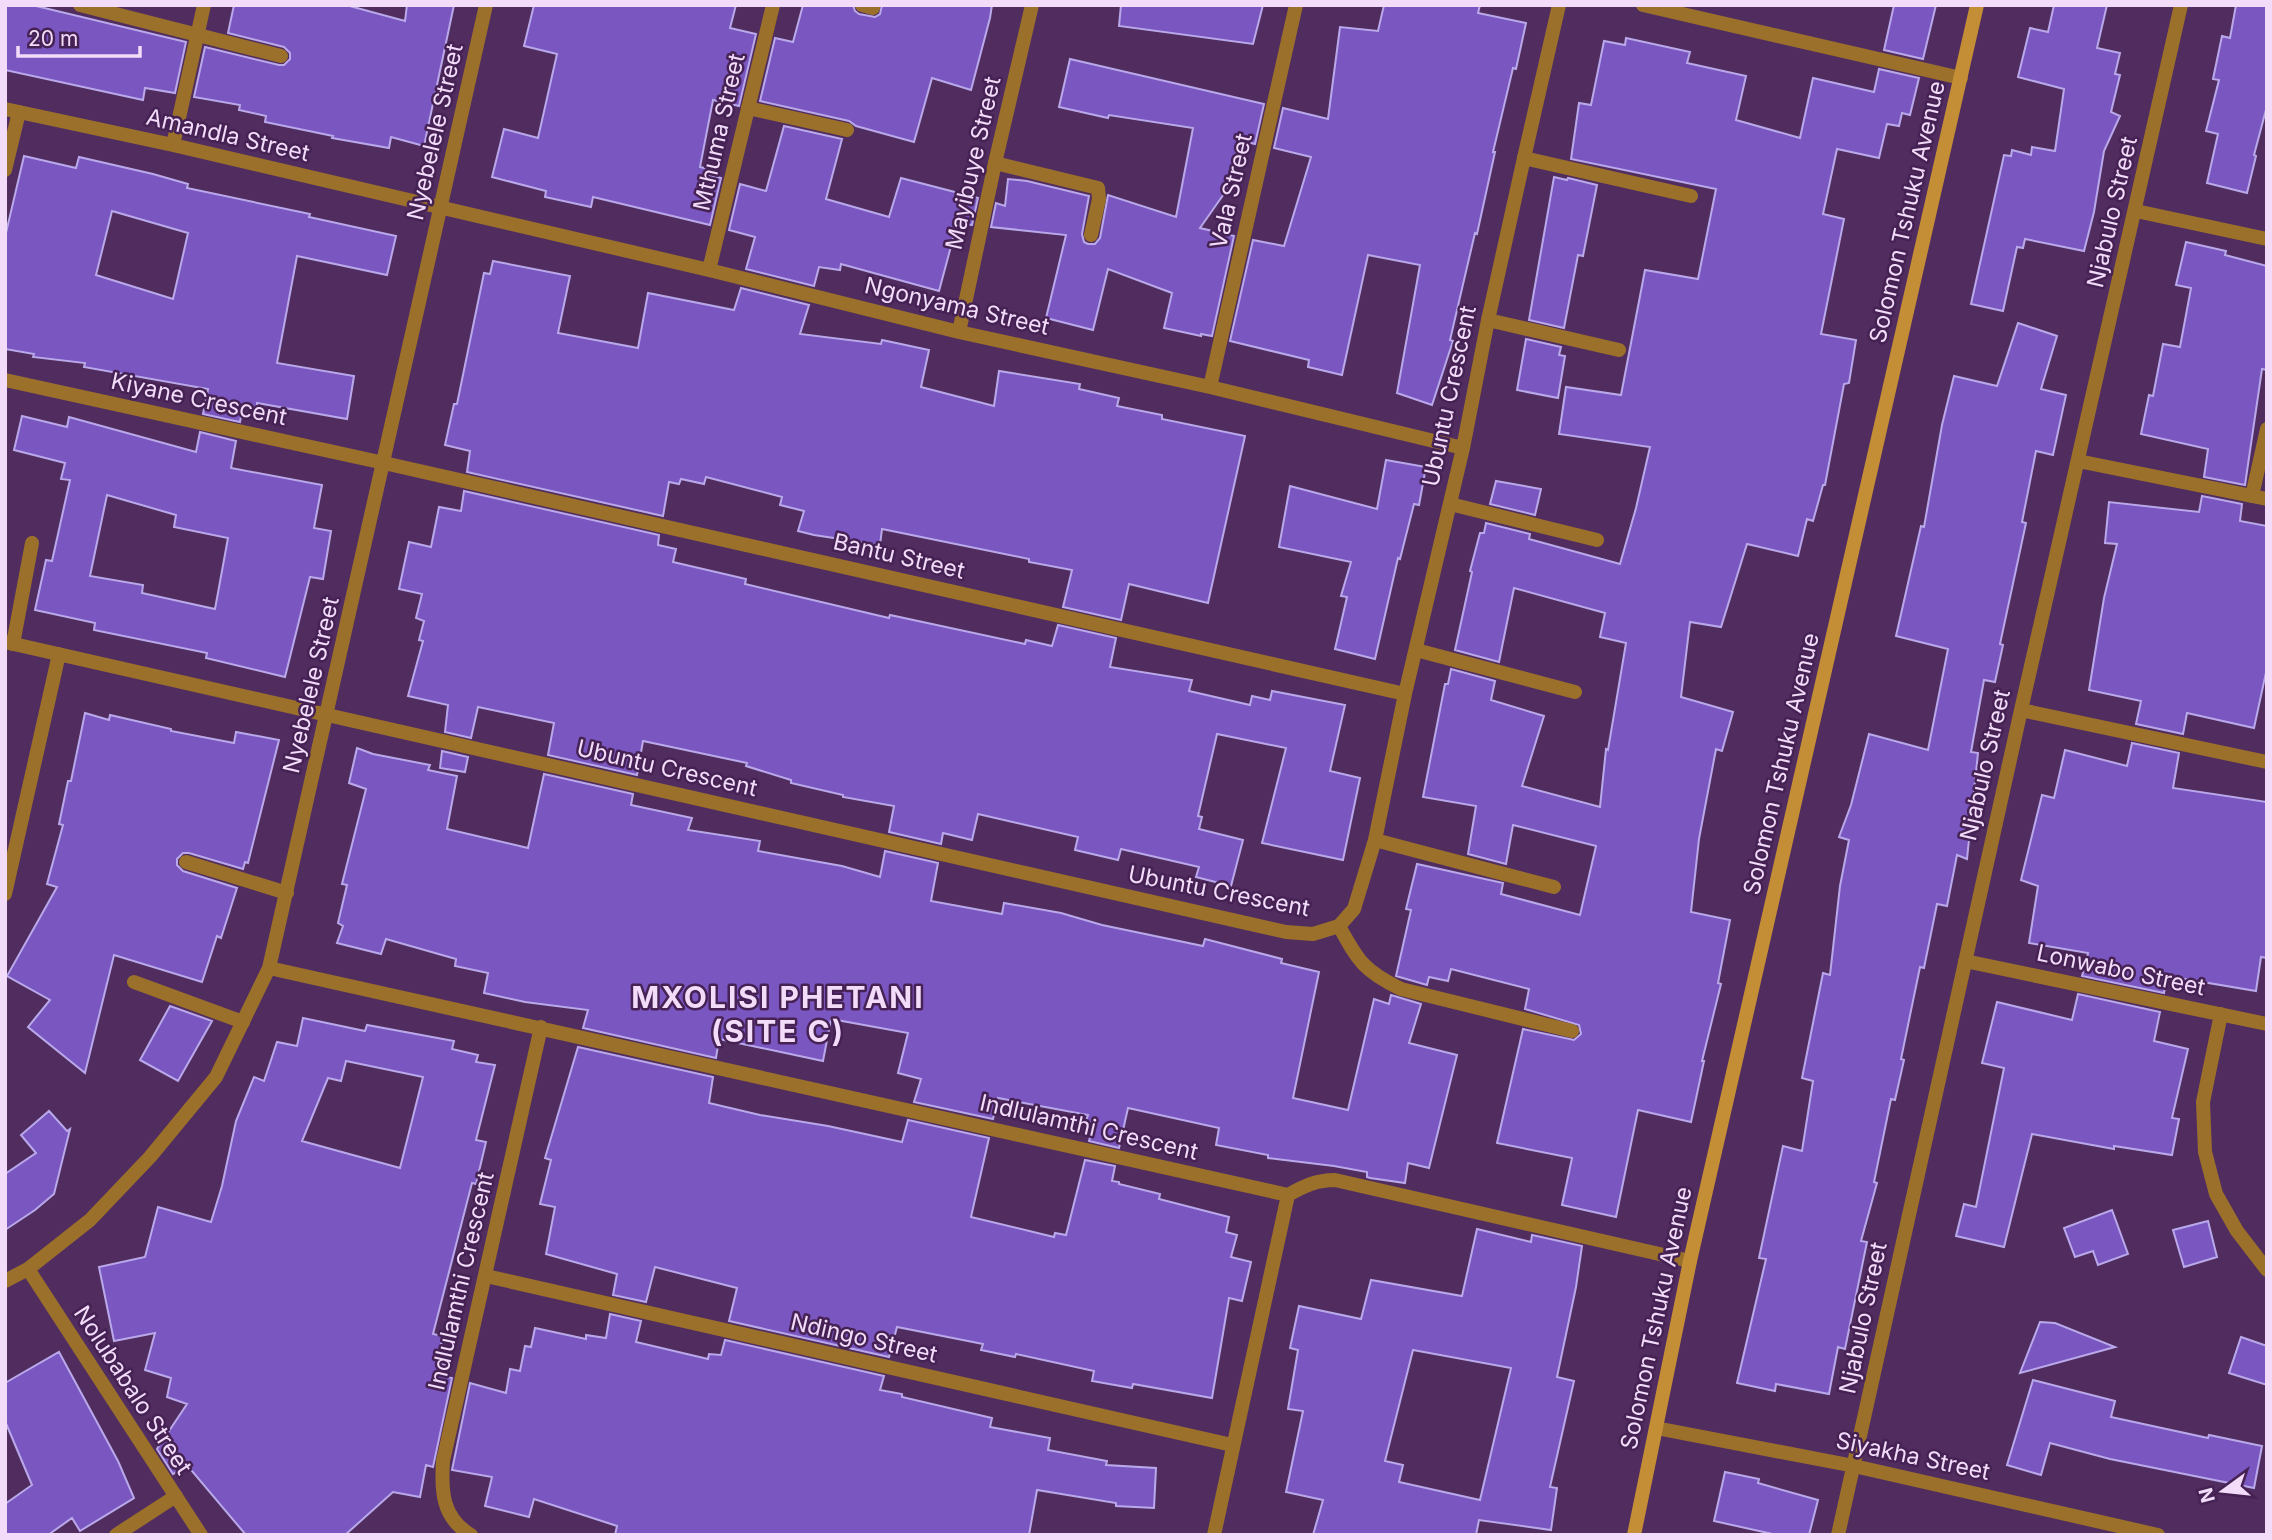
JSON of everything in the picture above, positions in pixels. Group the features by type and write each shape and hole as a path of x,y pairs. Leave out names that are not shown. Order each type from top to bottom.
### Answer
{"street":[{"path":"80,5 281,56"},
{"path":"173,145 204,5"},
{"name":"Nyebelele Street","path":"5,1281 28,1269 90,1220 150,1157 216,1077 270,968 486,5"},
{"name":"Mthuma Street","path":"709,270 773,5"},
{"name":"Mayibuye Street","path":"959,332 1032,5"},
{"name":"Vala Street","path":"1210,387 1296,5"},
{"name":"Ubuntu Crescent","path":"328,714 1286,932 1313,934 1339,926 1354,909 1375,840 1405,694 1463,448 1488,320 1559,5"},
{"path":"1643,5 1961,78"},
{"name":"Solomon Tshuku Avenue","path":"1634,1535 1690,1261 1977,5"},
{"name":"Njabulo Street","path":"1838,1535 2181,5"},
{"path":"748,108 847,130"},
{"path":"5,170 12,111"},
{"name":"Amandla Street","path":"12,111 441,207"},
{"path":"1524,158 1691,196"},
{"path":"995,163 1098,188 1099,199 1091,235"},
{"name":"Ngonyama Street","path":"441,207 959,332 1210,387 1463,448"},
{"path":"2136,211 2267,239"},
{"path":"1488,320 1619,350"},
{"name":"Kiyane Crescent","path":"5,380 384,463"},
{"path":"2252,496 2267,429"},
{"path":"2078,461 2267,499"},
{"name":"Bantu Street","path":"384,463 1405,694"},
{"path":"1450,504 1597,540"},
{"path":"32,543 9,643 328,714"},
{"path":"1416,650 1575,692"},
{"path":"5,894 59,654"},
{"path":"2021,710 2267,762"},
{"path":"1375,840 1554,887"},
{"path":"186,862 288,893"},
{"path":"1339,926 1356,957 1376,977 1401,989 1572,1031"},
{"name":"Lonwabo Street","path":"1965,961 2267,1024"},
{"name":"Indlulamthi Crescent","path":"270,968 1288,1195"},
{"path":"134,982 243,1022"},
{"path":"2221,1014 2203,1102 2205,1152 2216,1194 2237,1231 2267,1270"},
{"name":"Indlulamthi Crescent","path":"471,1535 458,1528 447,1508 441,1488 443,1461 541,1027"},
{"path":"1214,1535 1288,1195 1307,1184 1320,1180 1335,1180 1690,1261"},
{"name":"Nolubabalo Street","path":"28,1269 201,1535"},
{"name":"Ndingo Street","path":"486,1276 1232,1445"},
{"name":"Siyakha Street","path":"1656,1428 1854,1466 2158,1535"},
{"path":"116,1535 176,1496"}],"building":[{"path":"5,5 32,5 186,42 175,93 145,88 143,100 5,70"},
{"path":"234,5 346,5 405,21 407,5 454,5 424,146 391,137 389,148 332,138 333,136 265,122 266,116 239,110 240,105 194,97 205,47 279,65 284,65 290,59 290,53 284,47 228,33"},
{"path":"534,5 736,5 730,28 756,34 739,106 713,100 700,167 708,169 706,174 721,178 710,225 593,197 591,207 545,197 546,191 492,177 504,129 538,138 557,54 524,46"},
{"path":"803,5 853,5 859,14 875,17 880,14 882,5 992,5 971,90 932,78 914,142 856,126 849,121 760,101 775,38 793,42"},
{"path":"1121,5 1263,5 1253,44 1119,26"},
{"path":"1384,5 1480,5 1478,13 1526,23 1493,152 1477,234 1475,233 1450,340 1453,341 1432,405 1397,393 1420,265 1368,255 1342,375 1308,367 1309,360 1230,341 1253,240 1284,246 1311,157 1274,148 1283,108 1328,119 1340,27 1378,31"},
{"path":"1894,5 1936,5 1923,59 1884,50"},
{"path":"2054,5 2107,5 2097,48 2120,53 2115,74 2120,75 2111,112 2120,116 2104,151 2094,212 2084,251 2025,239 2023,248 2017,247 2003,311 1971,304 2004,155 2011,156 2012,150 2031,155 2032,147 2055,151 2064,89 2018,77 2030,28 2048,32"},
{"path":"2236,5 2267,5 2267,106 2247,193 2207,183 2218,134 2206,131 2219,80 2213,79 2222,36 2230,38"},
{"path":"1626,38 1690,52 1687,63 1746,76 1736,120 1800,138 1813,78 1874,92 1879,69 1919,78 1910,115 1902,113 1899,126 1887,124 1879,158 1837,149 1823,214 1844,219 1821,334 1856,340 1849,383 1844,384 1825,485 1813,521 1807,519 1798,556 1747,544 1721,627 1690,622 1681,697 1733,712 1722,751 1716,749 1699,839 1691,912 1730,920 1718,983 1721,984 1702,1061 1691,1122 1638,1110 1616,1217 1562,1205 1572,1158 1497,1143 1523,1029 1574,1040 1581,1034 1579,1025 1525,1009 1529,989 1451,969 1448,981 1429,977 1427,985 1396,976 1411,910 1406,909 1417,864 1503,883 1501,894 1580,915 1596,846 1513,825 1506,864 1468,854 1476,806 1423,797 1445,684 1448,684 1451,669 1495,681 1491,700 1544,716 1522,786 1600,807 1606,749 1608,750 1626,643 1600,637 1605,613 1514,588 1499,662 1455,650 1472,572 1470,571 1480,533 1484,533 1486,523 1530,534 1529,539 1620,564 1636,508 1650,447 1559,434 1566,387 1621,395 1645,270 1698,279 1716,189 1571,159 1579,103 1591,105 1604,41 1625,45"},
{"path":"1070,59 1264,104 1255,144 1238,140 1233,181 1200,228 1234,236 1212,336 1164,328 1172,293 1108,269 1093,330 1046,318 1066,235 991,227 996,203 1005,206 1008,179 1089,196 1082,234 1084,242 1088,244 1095,244 1100,238 1108,195 1176,217 1193,128 1109,115 1108,118 1059,107"},
{"path":"784,126 842,139 826,199 889,217 901,178 978,198 972,225 957,224 939,291 841,264 840,270 819,267 814,286 746,269 755,237 729,230 740,184 766,191"},
{"path":"24,156 76,168 79,157 188,184 187,188 310,214 309,217 396,236 387,275 297,256 277,363 354,376 347,419 257,403 257,408 243,405 240,422 203,414 208,389 84,367 85,363 33,357 34,354 5,349 5,237","holes":["112,211 188,233 173,299 96,275"]},
{"path":"1554,177 1597,185 1583,256 1578,255 1564,328 1529,320"},
{"path":"2186,242 2226,251 2225,255 2267,266 2267,370 2262,369 2245,485 2204,477 2208,449 2141,434 2149,395 2153,396 2163,344 2180,347 2191,288 2176,285"},
{"path":"493,261 570,276 558,333 638,348 648,293 734,310 741,288 809,305 800,334 881,344 882,340 929,350 921,387 994,406 999,371 1080,384 1079,389 1119,398 1117,406 1162,415 1162,419 1245,436 1208,603 1129,584 1121,620 1063,607 1072,570 882,529 880,545 798,531 804,511 780,505 782,497 706,477 704,484 681,479 679,484 669,482 663,516 467,472 470,451 445,445 454,404 457,404 484,273 490,274"},
{"path":"2018,323 2057,336 2041,389 2066,395 2053,455 2036,451 2022,522 2026,523 2000,644 2003,645 1995,682 1984,680 1971,752 1978,753 1967,859 1957,855 1947,906 1937,904 1924,968 1920,967 1901,1059 1904,1060 1895,1100 1891,1099 1874,1182 1877,1183 1861,1241 1867,1242 1845,1349 1838,1347 1829,1394 1776,1384 1775,1391 1737,1383 1766,1259 1759,1258 1783,1146 1802,1151 1813,1081 1802,1078 1823,973 1830,975 1840,886 1849,840 1839,837 1851,805 1869,734 1928,750 1948,649 1896,636 1921,526 1924,527 1942,425 1954,376 1997,386"},
{"path":"1526,339 1561,347 1559,355 1565,356 1558,398 1517,390"},
{"path":"22,416 67,427 69,417 196,452 200,432 236,441 231,468 322,485 314,528 331,531 323,579 310,577 285,677 206,658 207,653 94,630 95,623 35,610 46,560 52,561 70,480 61,479 65,463 14,450","holes":["107,495 176,515 174,527 228,538 215,609 142,593 143,585 90,576"]},
{"path":"1386,460 1426,467 1419,505 1414,504 1400,559 1398,558 1375,659 1335,649 1347,597 1341,596 1351,562 1279,547 1290,486 1377,509"},
{"path":"1496,481 1541,489 1535,515 1490,504"},
{"path":"464,491 659,535 658,545 676,549 673,562 746,579 745,584 889,618 890,615 1025,644 1026,640 1052,646 1058,625 1116,638 1110,667 1192,680 1189,691 1250,705 1252,696 1270,700 1272,691 1345,705 1330,771 1360,778 1343,860 1262,843 1286,748 1217,734 1198,816 1202,817 1199,829 1243,840 1231,886 1196,877 1199,867 1121,849 1118,860 1075,850 1078,837 978,814 972,840 943,833 941,844 889,832 894,806 843,797 791,783 791,780 746,766 747,763 643,741 637,775 548,755 554,723 478,707 471,738 445,732 448,705 408,696 423,641 419,640 424,621 416,618 422,594 399,589 409,542 431,547 439,507 461,511"},
{"path":"2202,496 2242,504 2240,521 2267,526 2267,668 2254,728 2187,713 2183,734 2136,724 2141,701 2089,690 2104,598 2117,544 2105,543 2109,502 2199,512"},
{"path":"85,713 109,720 110,715 171,731 234,743 236,732 279,740 248,863 245,862 243,869 189,853 183,853 177,859 177,865 183,871 237,888 221,938 217,936 202,982 114,955 85,1073 28,1027 50,1000 7,976 57,887 47,884 63,825 59,824"},
{"path":"2132,743 2179,753 2173,788 2267,802 2267,958 2261,957 2256,991 2167,976 2164,993 2082,976 2088,953 2029,943 2038,886 2021,880 2042,795 2054,798 2065,750 2127,766"},
{"path":"357,748 373,754 430,765 428,770 457,776 447,829 528,848 544,774 633,794 631,805 692,818 688,830 760,841 758,851 842,866 880,877 885,851 938,863 931,901 1002,914 1004,903 1061,913 1102,925 1203,946 1205,939 1282,959 1281,963 1319,972 1293,1098 1348,1110 1374,999 1389,1004 1391,995 1421,1004 1409,1043 1457,1055 1429,1168 1408,1163 1405,1183 1370,1178 1367,1177 1367,1172 1268,1158 1268,1155 1216,1145 1219,1128 1128,1108 1119,1148 1089,1141 1094,1123 1086,1121 1088,1115 998,1098 993,1119 914,1102 921,1079 898,1073 908,1033 831,1019 823,1061 719,1039 716,1058 583,1028 588,1010 525,1002 484,993 488,973 455,966 456,959 386,939 381,954 337,943 343,926 338,923 347,885 342,884 366,789 349,783"},
{"path":"442,751 468,757 465,772 440,768"},
{"path":"2078,994 2160,1012 2154,1041 2188,1049 2172,1118 2179,1119 2172,1155 2114,1146 2114,1149 2032,1134 2004,1247 1956,1236 1964,1204 1976,1207 2004,1068 1982,1063 1997,1002 2072,1020"},
{"path":"170,1006 212,1021 178,1081 140,1060"},
{"path":"303,1018 365,1031 367,1025 454,1041 452,1049 478,1055 476,1062 495,1065 476,1140 486,1142 476,1184 472,1183 433,1334 443,1336 437,1363 448,1366 446,1377 452,1378 433,1467 426,1465 420,1497 393,1492 345,1535 246,1535 187,1465 173,1474 157,1449 187,1404 167,1397 171,1378 145,1370 155,1333 114,1341 99,1267 145,1257 158,1207 211,1222 236,1121 254,1077 264,1081 277,1042 297,1046","holes":["346,1061 423,1077 400,1168 302,1141 328,1078 341,1081"]},
{"path":"578,1047 713,1077 709,1103 760,1115 902,1142 908,1120 989,1138 971,1217 1054,1237 1055,1233 1066,1235 1085,1160 1115,1166 1112,1181 1119,1184 1160,1194 1159,1199 1229,1217 1226,1232 1237,1235 1231,1257 1251,1262 1242,1301 1229,1298 1212,1398 1133,1384 1132,1388 1092,1381 1094,1371 1016,1354 1015,1357 981,1350 983,1344 897,1327 889,1357 729,1321 737,1288 655,1267 646,1302 613,1295 617,1274 546,1254 555,1207 540,1204 551,1160 545,1158"},
{"path":"49,1111 67,1131 70,1129 54,1194 5,1230 5,1174 36,1153 21,1135"},
{"path":"2112,1210 2128,1254 2098,1265 2093,1251 2075,1257 2064,1228"},
{"path":"2208,1221 2217,1257 2184,1267 2173,1230"},
{"path":"1477,1229 1531,1242 1532,1235 1582,1246 1557,1377 1574,1381 1550,1487 1557,1488 1551,1530 1479,1520 1476,1535 1313,1535 1323,1500 1286,1492 1303,1411 1288,1409 1298,1350 1290,1348 1299,1306 1361,1319 1371,1280 1462,1296","holes":["1413,1350 1511,1368 1480,1500 1399,1482 1403,1465 1385,1461"]},
{"path":"610,1314 641,1321 636,1342 708,1359 709,1354 721,1355 725,1340 884,1376 880,1390 992,1418 990,1427 1050,1438 1048,1450 1107,1461 1106,1465 1156,1468 1154,1508 1116,1506 1116,1503 1037,1490 1029,1535 615,1535 617,1526 534,1499 529,1517 485,1506 492,1477 452,1470 470,1383 506,1393 510,1369 520,1371 525,1346 531,1347 535,1328 586,1339 586,1335 606,1338"},
{"path":"2040,1322 2055,1323 2115,1347 2020,1373"},
{"path":"2241,1337 2267,1346 2267,1385 2229,1373"},
{"path":"59,1352 118,1461 134,1498 80,1531 72,1518 48,1535 5,1535 5,1504 32,1485 5,1421 5,1383"},
{"path":"2033,1380 2115,1401 2111,1417 2208,1438 2209,1435 2262,1446 2254,1488 2110,1459 2050,1443 2041,1475 2007,1465"},
{"path":"1725,1472 1759,1479 1758,1483 1818,1500 1809,1535 1777,1535 1714,1521"}],"district":[{"name":"MXOLISI PHETANI (SITE C)","path":"778,1014"}]}
